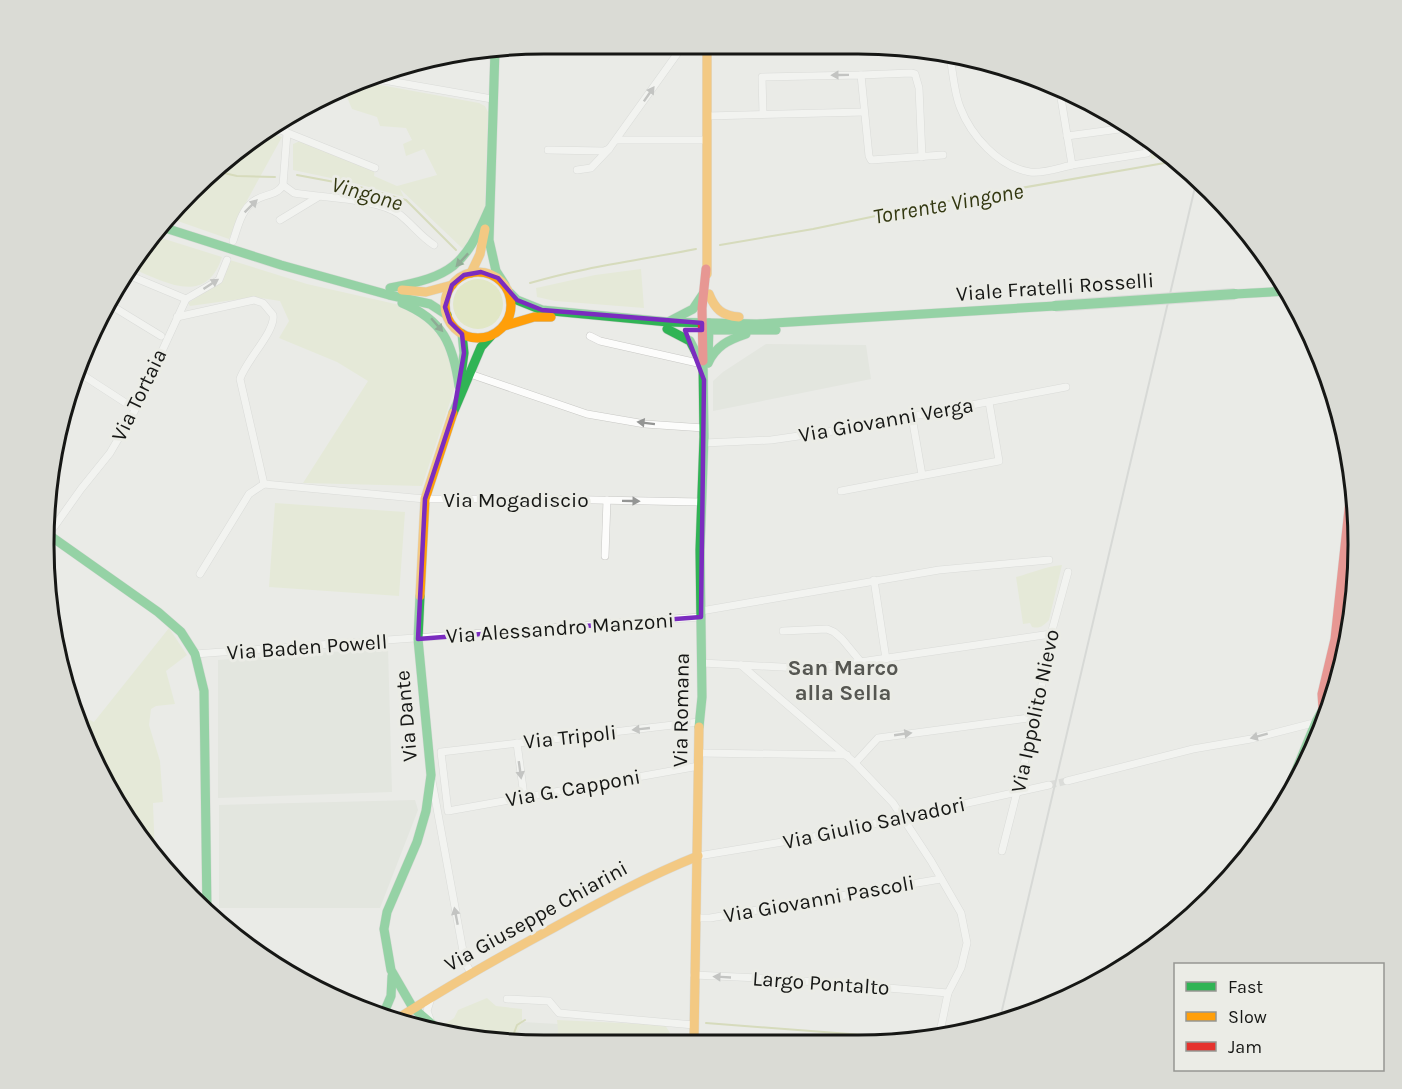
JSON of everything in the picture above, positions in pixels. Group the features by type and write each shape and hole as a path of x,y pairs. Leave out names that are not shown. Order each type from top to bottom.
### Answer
{"main road":[{"name":"Via Romana","path":"694,1035 699,856 699,723 702,697 701,502 706,327 705,54"},
{"path":"495,57 489,209 491,255 496,271 507,289 511,310 504,326 491,336 481,338 462,334 450,322 446,299 452,285 457,280 471,273 490,274 507,289"},
{"path":"471,273 480,254 489,209"},
{"path":"390,292 431,281 456,267 476,241 489,209"},
{"path":"170,229 281,265 430,304 447,315"},
{"path":"390,292 421,293 452,285"},
{"path":"1235,294 1274,286"},
{"name":"Viale Fratelli Rosselli","path":"507,289 517,300 542,310 667,326"},
{"path":"390,292 424,313 441,327 454,354 459,386"},
{"name":"Viale Fratelli Rosselli","path":"706,327 1277,292"},
{"path":"756,331 719,345 705,364 690,341 667,326 692,311 706,294 717,311 728,317 763,316 805,321"},
{"name":"Viale Fratelli Rosselli","path":"504,326 526,318 544,316 756,331 788,329 826,320"},
{"name":"Via Dante","path":"454,411 464,353 462,334"},
{"name":"Via Dante","path":"428,1021 413,1008 391,970 384,929 387,912 417,842 426,811 431,775 418,639 425,499 454,411 481,347 491,336"},
{"path":"1322,701 1322,693 1335,639 1347,524"},
{"path":"54,539 158,612 181,632 195,654 204,691 207,899"},
{"name":"Via Giuseppe Chiarini","path":"404,1014 471,973 621,891 669,867 699,856"},
{"path":"387,1009 393,994 391,970"}],"street":[{"path":"577,171 591,168 617,140 677,54"},
{"path":"952,63 960,107 983,143 1000,160 1013,167 1033,173 1147,153 1147,149"},
{"path":"763,114 762,77 915,74 919,88 922,157"},
{"path":"861,75 868,156 871,160 943,155"},
{"path":"386,80 492,99"},
{"path":"1061,99 1072,165"},
{"path":"706,116 864,112"},
{"path":"1067,136 1118,129"},
{"path":"233,241 245,210 252,202 274,193 283,185 287,133 284,130"},
{"path":"282,131 375,168"},
{"path":"617,140 706,140"},
{"path":"548,150 604,151 609,149"},
{"path":"283,185 294,193 382,205 400,214 434,245"},
{"path":"280,220 318,197"},
{"path":"134,277 186,299 219,280 227,260"},
{"name":"Via Tortaia","path":"55,527 110,453 135,409 186,299"},
{"path":"177,316 254,300 263,303 273,315 273,326 245,367 240,379 264,484 249,494 200,574"},
{"path":"115,308 161,336"},
{"path":"590,336 600,341 705,364"},
{"path":"470,374 587,414 645,424 704,428"},
{"path":"84,376 135,409"},
{"name":"Via Giovanni Verga","path":"704,443 771,440 912,417 1066,387"},
{"path":"841,491 999,461 989,402"},
{"path":"912,417 922,475"},
{"name":"Via Mogadiscio","path":"264,484 425,499 701,502"},
{"name":"Via Mogadiscio","path":"606,556 607,500"},
{"name":"Via Alessandro Manzoni","path":"418,639 701,614 874,580 939,570 1049,560"},
{"name":"Via Ippolito Nievo","path":"1002,851 1036,717 1051,634 1068,572"},
{"path":"874,580 886,659"},
{"path":"783,631 827,629 834,632 861,662"},
{"path":"702,663 826,668 1051,634"},
{"name":"Via Baden Powell","path":"195,654 418,639"},
{"path":"741,665 847,755 893,803 931,861 961,913 966,943 961,968 948,993 941,1028"},
{"path":"855,763 878,738 1036,717"},
{"path":"1067,781 1193,749 1251,739 1316,717"},
{"name":"Via Tripoli","path":"448,811 441,752 699,723"},
{"path":"517,743 524,796"},
{"path":"699,753 847,755"},
{"name":"Via G. Capponi","path":"448,811 699,766"},
{"path":"431,775 465,962 471,973"},
{"name":"Via Giulio Salvadori","path":"699,856 776,844 1049,785"},
{"name":"Via Giovanni Pascoli","path":"697,918 710,918 941,879"},
{"name":"Largo Pontalto","path":"694,975 779,979 948,993"},
{"path":"431,997 427,1011 433,1022"},
{"path":"507,999 549,1001 559,1013 694,1025"}],"highlighted area":[{"path":"481,272 498,278 517,300 542,310 702,323 702,330 685,330 704,380 701,617 418,639 425,499 454,411 464,353 462,334 450,322 445,307 452,285 464,275"}],"shaded area":[{"path":"766,344 866,345 871,379 713,411 713,381"},
{"path":"388,648 392,792 218,798 218,660"},
{"path":"415,800 418,810 380,908 219,908 219,805"},
{"path":"522,1022 558,1024 559,1035 517,1034"}],"green space":[{"path":"376,84 485,106 488,112 485,208 476,234 472,234 463,249 400,189 404,197 293,170 293,144 300,141 375,168 374,176 397,186 437,175 424,149 406,156 403,144 412,140 406,128 380,126 377,117 352,109 347,96"},
{"path":"275,135 282,137 239,215 229,239 176,221 221,176 246,155"},
{"path":"1150,151 1159,158 1151,159"},
{"path":"162,238 222,257 215,272 206,282 195,286 183,287 138,271"},
{"path":"230,260 307,284 400,305 422,315 440,333 454,375 454,390 422,486 303,483 368,381 337,362 279,338 289,321 280,301 255,297 190,306 188,303 222,281"},
{"path":"641,269 644,308 555,301 537,297 536,288 595,275"},
{"path":"473,279 483,279 496,286 503,299 503,309 496,322 483,329 473,329 464,325 457,318 453,309 453,299 457,290 464,283"},
{"path":"275,503 405,512 399,596 269,587"},
{"path":"1062,565 1049,620 1037,628 1032,627 1030,623 1023,624 1016,577"},
{"path":"169,628 187,655 166,671 175,704 156,706 151,709 149,725 160,761 163,802 153,803 154,842 120,790 86,718 94,722"},
{"path":"487,998 496,1006 522,1009 522,1022 517,1034 480,1031 445,1024 454,1018 458,1010"},
{"path":"557,1020 665,1025 670,1033 670,1035 558,1035"}],"waterway":[{"name":"Torrente Vingone","path":"720,245 813,229 958,199 1165,163"},
{"name":"Vingone","path":"224,173 237,176 275,177"},
{"name":"Vingone","path":"297,175 356,186 406,200 456,250"},
{"name":"Vingone","path":"530,283 592,268 696,249"},
{"path":"514,1034 517,1025 525,1020"},
{"path":"706,1023 861,1035"}],"tunnel":[{"path":"1049,785 1067,781"}],"railway":[{"path":"1001,1013 1195,189"}],"traffic: fast":[{"path":"495,57 489,240 496,271 505,285"},
{"path":"390,288 428,279 453,266 472,244 489,209"},
{"path":"169,229 281,265 430,304 447,315"},
{"path":"1235,294 1277,292"},
{"path":"510,293 517,300 542,310 668,322 757,324 1055,306"},
{"path":"670,321 693,309 703,294"},
{"path":"1055,306 1235,294"},
{"path":"402,303 427,317 444,335 457,371 459,386"},
{"path":"708,363 709,323"},
{"path":"667,329 690,341 702,364"},
{"path":"710,330 776,330"},
{"path":"460,382 464,353 462,334"},
{"path":"708,363 723,344 746,334"},
{"path":"453,413 481,347 491,336"},
{"path":"699,727 702,697 700,550 704,437 703,361"},
{"path":"54,539 158,612 181,632 195,654 204,691 207,899"},
{"path":"420,596 418,639 431,775 426,811 417,842 387,912 384,929 391,970 413,1008 428,1020"},
{"path":"386,1009 391,996 392,976"}],"traffic: slow":[{"path":"707,54 707,274"},
{"path":"471,273 480,254 485,229"},
{"path":"478,272 491,274 501,282 509,292 511,305 509,318 501,328 491,336 478,338 465,336 455,328 447,318 445,305 447,292 455,282 465,274 478,272"},
{"path":"402,290 426,292 452,285"},
{"path":"709,294 720,311 739,317"},
{"path":"504,326 534,317 551,317"},
{"path":"420,596 425,499 453,413"},
{"path":"694,1035 699,727"},
{"path":"405,1014 590,908 643,880 698,856"}],"traffic: jam":[{"path":"703,361 702,308 706,269"},
{"path":"1322,701 1335,639 1347,524"}],"district":[{"name":"San Marco alla Sella","path":"843,680"}]}
